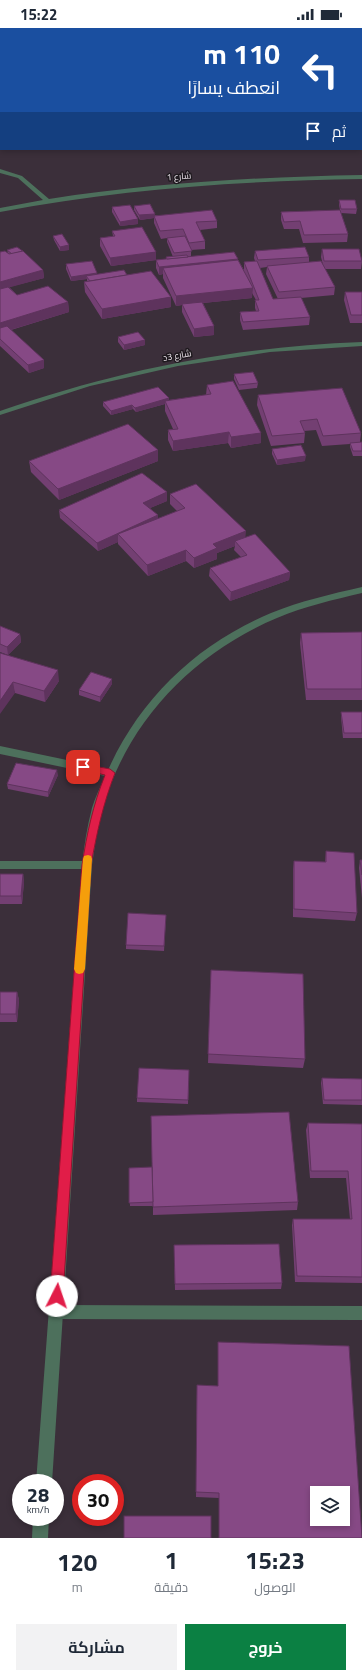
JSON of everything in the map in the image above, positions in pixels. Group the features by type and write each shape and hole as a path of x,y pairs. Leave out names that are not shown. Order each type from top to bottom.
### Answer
{"street":[{"path":"0,171 20,177 48,201"},
{"name":"شارع 1","path":"0,210 48,201 139,189 220,182 362,179"},
{"name":"شارع 3د","path":"0,413 61,392 173,365 261,351 362,344"},
{"path":"45,1474 87,865 93,824 99,801 110,773 141,718 164,689 191,663 218,644 277,614 309,602 362,590"},
{"path":"0,750 110,773"},
{"path":"0,865 87,865"},
{"path":"56,1312 362,1313"},
{"path":"40,1538 41,1526"}],"building":[{"path":"339,200 355,200 357,209 341,209"},
{"path":"150,204 155,214 139,215 134,206"},
{"path":"130,205 138,219 120,222 112,207"},
{"path":"212,210 217,221 196,222 205,241 189,243 183,229 160,231 154,216"},
{"path":"340,210 348,234 304,235 300,221 284,222 281,212"},
{"path":"142,227 156,252 110,258 100,238 115,236 112,231"},
{"path":"62,234 69,245 60,247 53,236"},
{"path":"185,236 192,251 174,253 167,238"},
{"path":"17,247 23,251 12,254 7,250"},
{"path":"305,247 309,257 258,260 255,251"},
{"path":"322,249 359,249 362,261 324,261"},
{"path":"5,251 9,254 23,251 43,270 0,282 0,252"},
{"path":"234,252 238,259 159,267 156,260"},
{"path":"187,255 188,257 167,259 166,257"},
{"path":"238,260 253,288 176,296 163,268"},
{"path":"92,261 97,273 71,277 66,264"},
{"path":"257,261 273,299 301,297 310,317 243,322 240,312 259,311 255,300 259,300 244,262"},
{"path":"321,261 335,287 279,292 267,266"},
{"path":"124,270 127,275 90,281 86,276"},
{"path":"151,271 171,297 102,309 84,282"},
{"path":"48,286 68,302 0,323 0,289 8,287 17,295"},
{"path":"345,292 362,292 362,315 351,315"},
{"path":"202,302 214,326 194,329 182,304"},
{"path":"7,326 44,360 28,365 0,339 0,328"},
{"path":"138,332 145,340 124,345 118,337"},
{"path":"253,372 258,383 239,385 234,374"},
{"path":"233,381 261,433 231,437 229,432 173,441 168,430 178,429 165,401 211,394 207,385"},
{"path":"158,387 169,398 135,408 132,405 111,411 103,402"},
{"path":"342,388 361,433 323,436 317,419 300,421 305,433 272,436 258,395"},
{"path":"128,424 158,450 58,489 29,461"},
{"path":"362,442 362,451 353,451 350,443"},
{"path":"301,445 306,456 277,460 272,449"},
{"path":"142,473 167,492 143,503 158,515 97,543 59,510"},
{"path":"196,484 246,531 213,544 217,548 194,558 186,550 147,565 118,534 185,508 170,494"},
{"path":"255,534 290,572 231,592 210,568 247,555 235,541"},
{"path":"0,626 20,634 7,647 0,644"},
{"path":"362,632 362,689 307,689 301,633"},
{"path":"0,653 58,670 44,691 13,682 0,701"},
{"path":"91,672 112,679 100,697 79,690"},
{"path":"341,712 362,712 362,733 344,733"},
{"path":"16,763 57,770 48,792 7,784"},
{"path":"326,851 354,853 357,913 294,909 294,861 326,862"},
{"path":"360,860 362,860 362,875"},
{"path":"0,874 23,874 21,896 0,896"},
{"path":"128,913 166,915 164,946 126,945"},
{"path":"211,970 303,974 305,1059 208,1054"},
{"path":"0,992 17,992 16,1014 0,1014"},
{"path":"139,1068 189,1070 188,1100 137,1098"},
{"path":"322,1078 362,1079 362,1100 324,1100"},
{"path":"289,1112 298,1202 153,1207 151,1116"},
{"path":"308,1123 362,1124 362,1277 297,1276 293,1219 352,1219 348,1171 311,1171"},
{"path":"152,1167 153,1202 129,1203 129,1168"},
{"path":"279,1244 282,1283 175,1284 174,1245"},
{"path":"218,1342 349,1346 362,1538 219,1538 219,1493 196,1492 197,1385 218,1386"},
{"path":"124,1516 211,1516 211,1538 124,1538"}],"slow traffic":[{"path":"79,969 88,859"}],"route":[{"path":"57,1296 87,865 93,824 99,801 110,773 83,767"}]}
